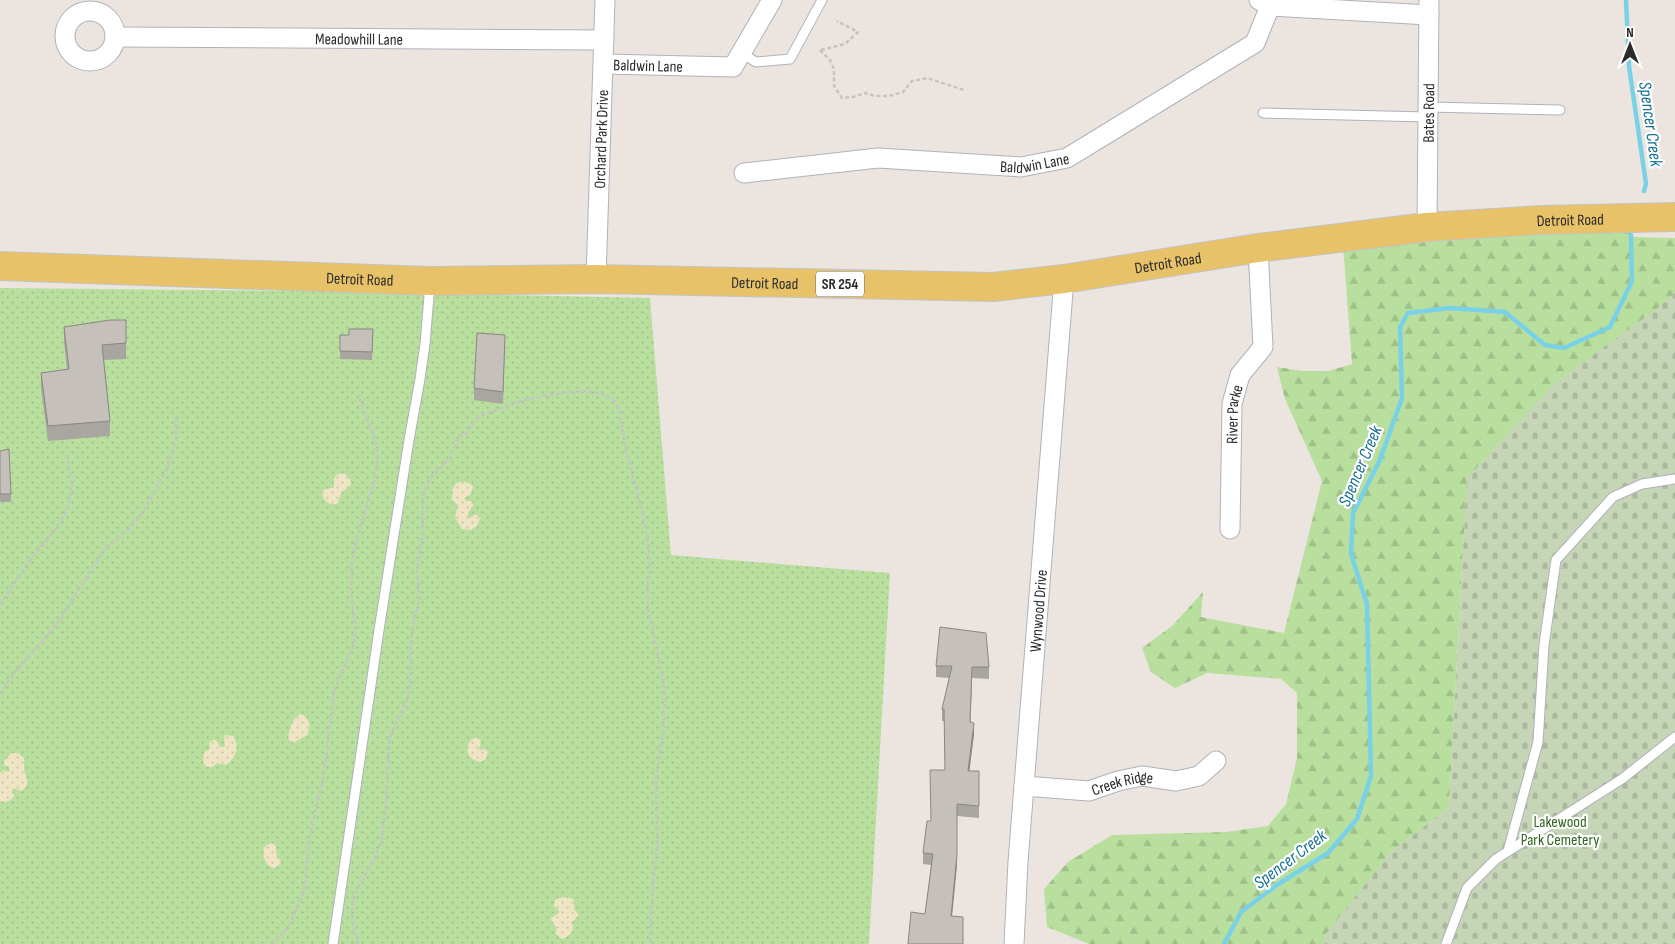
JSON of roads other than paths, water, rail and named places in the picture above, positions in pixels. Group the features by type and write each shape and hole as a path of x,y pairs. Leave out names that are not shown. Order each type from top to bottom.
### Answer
{"main road":[{"name":"Detroit Road","path":"0,266 431,281 596,279 993,288 1064,279 1258,248 1427,227 1541,220 1675,217"}],"street":[{"name":"Orchard Park Drive","path":"596,279 605,0"},
{"name":"Baldwin Lane","path":"604,64 733,67 772,0"},
{"name":"Baldwin Lane","path":"744,173 878,158 1021,167 1067,158 1254,43 1264,3 1429,7"},
{"name":"Bates Road","path":"1427,227 1429,7"},
{"name":"Meadowhill Lane","path":"115,36 604,40"},
{"name":"River Parke","path":"1230,529 1232,404 1240,375 1263,347 1258,248"},
{"name":"Wynwood Drive","path":"1014,944 1018,862 1064,279"},
{"name":"Creek Ridge","path":"1024,786 1089,791 1118,781 1142,776 1176,781 1199,776 1216,761"}],"lane":[{"path":"741,53 756,62 790,59 822,0"},
{"path":"1263,113 1560,110"},
{"path":"333,944 379,630 420,380 431,281"},
{"path":"1508,851 1538,742 1544,645 1556,560 1613,497 1642,484 1675,479"},
{"path":"1446,944 1467,888 1496,859 1622,779 1675,737"}],"waterway":[{"name":"Spencer Creek","path":"1626,0 1629,66 1646,184 1644,191"},
{"name":"Spencer Creek","path":"1224,944 1241,912 1277,885 1328,853 1357,819 1371,776 1367,604 1351,554 1353,513 1380,460 1402,398 1400,327 1408,313 1449,308 1505,312 1545,345 1564,348 1610,327 1632,281 1631,235"}],"park label":[{"name":"Lakewood Park Cemetery","path":"1560,830"}]}
